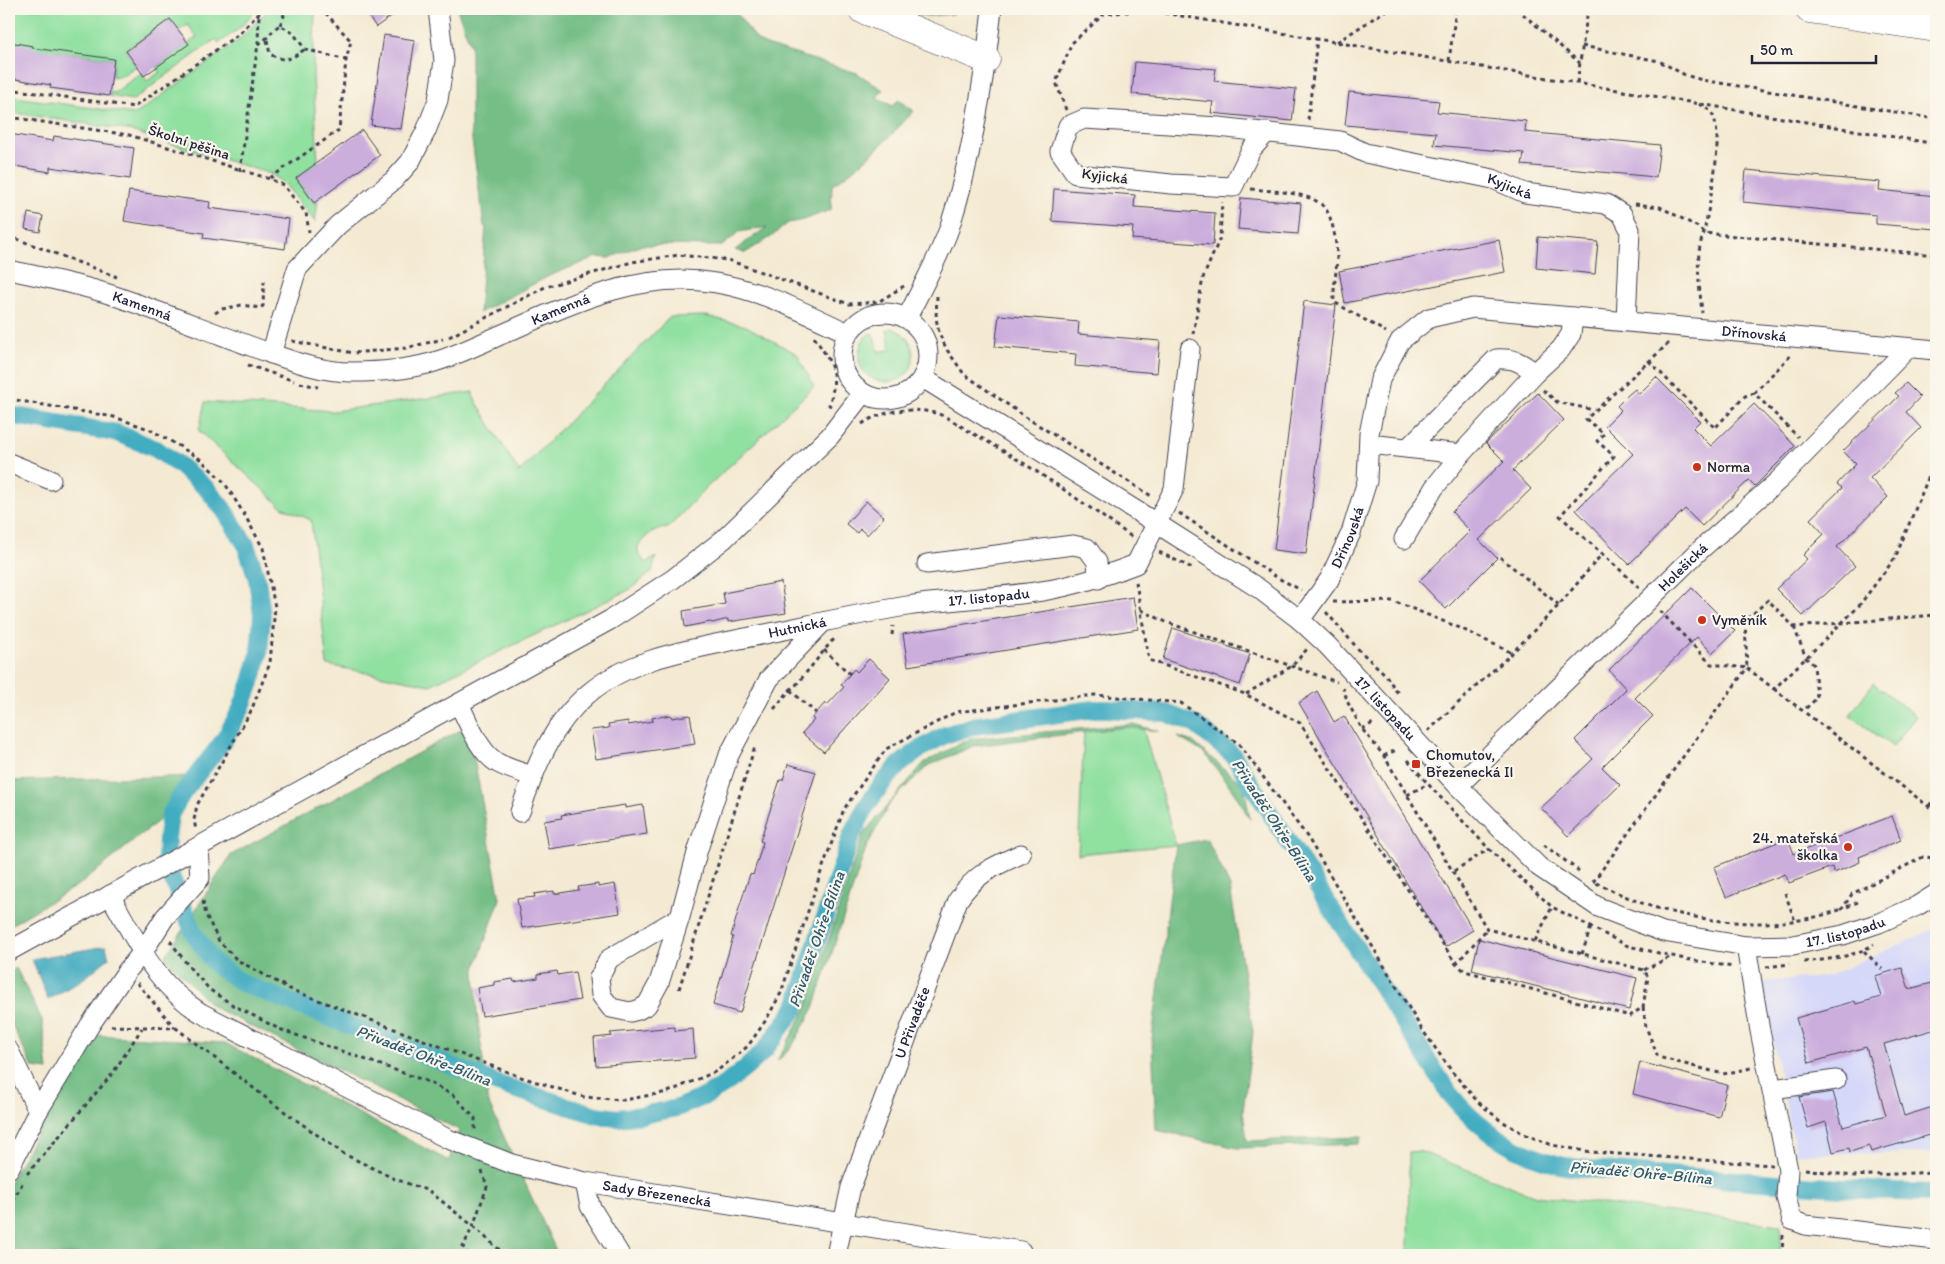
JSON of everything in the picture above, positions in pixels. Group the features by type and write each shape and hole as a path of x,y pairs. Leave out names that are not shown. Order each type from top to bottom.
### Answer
{"highway":[{"path":"862,9 986,59"},
{"path":"1809,9 1936,28"}],"street":[{"path":"271,354 297,270 338,225 394,180 410,162 426,130 438,100 444,61 438,9"},
{"path":"907,318 948,230 975,126 992,9"},
{"name":"Kyjická","path":"1228,187 1171,184 1076,174 1060,151 1068,126 1084,119 1219,127 1340,141 1365,153 1493,179 1525,192 1606,204"},
{"path":"1228,187 1251,150 1267,132"},
{"path":"1606,204 1622,214 1630,230 1626,321"},
{"name":"Kamenná","path":"9,270 112,295 271,354 317,368 349,372 389,370 430,363 600,294 638,283 676,280 715,282 756,292 794,307 848,333"},
{"name":"Dřínovská","path":"1300,620 1329,580 1351,533 1367,481 1370,434 1380,380 1400,341 1428,318 1474,308 1936,350"},
{"path":"881,313 907,318 918,327 928,352 928,366 922,378 914,389 896,398 875,398 862,393 852,384 845,372 842,360 843,346 848,333 857,323 868,316 881,313"},
{"path":"1404,539 1434,488 1461,454 1572,334 1573,317"},
{"path":"1136,564 1174,489 1190,348"},
{"name":"Holešická","path":"1458,786 1700,551 1779,480 1908,348"},
{"path":"1408,448 1496,359 1511,358 1525,365 1532,376"},
{"name":"17. listopadu","path":"922,378 1258,588 1300,620 1327,645 1458,786 1539,867 1598,907 1664,932 1746,946 1793,945 1843,935 1879,923 1917,906 1936,894"},
{"path":"9,951 610,620 673,579 724,539 768,498 830,436 862,393"},
{"path":"1369,444 1461,454"},
{"path":"9,463 52,480"},
{"path":"927,564 1073,545 1087,548 1097,562 1098,579"},
{"name":"17. listopadu","path":"823,622 908,606 1043,591 1098,579 1136,564"},
{"name":"Hutnická","path":"520,812 546,745 560,724 581,700 604,682 640,664 682,651 823,622"},
{"name":"Hutnická","path":"680,918 609,959 599,978 601,995 611,1008 630,1012 647,1005 659,983 680,918 698,849 729,755 769,679 823,622"},
{"path":"460,704 486,753 495,761 508,768 533,776"},
{"path":"9,1169 38,1111 90,1024 142,953 165,917 200,878 198,847"},
{"name":"U Přivaděče","path":"842,1223 851,1187 958,900 966,889 983,873 1022,854"},
{"name":"Sady Březenecká","path":"110,895 142,953 163,982 172,992 201,1013 421,1126 476,1151 548,1174 585,1182 1021,1251"},
{"path":"1746,946 1787,1168 1786,1197 1792,1220 1806,1225 1936,1240"},
{"path":"9,1051 38,1111"},
{"path":"1772,1089 1836,1080"},
{"path":"585,1182 590,1206 620,1255"},
{"path":"836,1255 842,1223"}],"path":[{"path":"9,89 134,107 239,34 263,9"},
{"path":"281,9 284,16 280,25 272,30 267,40 270,54 280,60 292,58 305,49"},
{"path":"270,179 339,130 346,60 351,41 322,9"},
{"path":"1101,9 1104,14"},
{"path":"1337,42 1388,9"},
{"path":"1449,61 1456,9"},
{"path":"1517,9 1580,63"},
{"path":"1577,83 1588,9"},
{"path":"1084,119 1064,109 1056,82 1072,43 1104,14 1146,10 1936,144"},
{"path":"240,171 258,44 259,14"},
{"path":"280,25 293,33 305,49 346,60"},
{"path":"1306,137 1317,39"},
{"path":"258,44 267,40"},
{"path":"1582,46 1659,61 1685,75 1702,80 1936,119"},
{"path":"1697,103 1710,110 1716,123 1718,146 1702,238 1695,328 1649,361 1586,419 1604,434 1597,441 1614,456 1560,516 1628,577 1711,664 1747,668 1936,812"},
{"name":"Školní pěšina","path":"9,117 129,135 284,184 306,213 313,253"},
{"path":"1190,348 1203,278 1220,238 1228,187 1302,195 1322,205 1333,226 1337,257 1333,285 1334,302 1400,341"},
{"path":"1606,204 1626,202 1660,207 1704,232 1936,255"},
{"path":"215,314 222,309 242,305 260,308 263,302 264,281"},
{"path":"806,332 814,337 826,354 832,368 835,381 829,405 859,427 869,420 895,411 911,409 937,413 985,440 1146,545"},
{"path":"1649,361 1715,428 1745,396 1754,393 1806,339"},
{"path":"240,362 275,376 322,388"},
{"path":"1532,376 1557,402 1594,410"},
{"path":"1754,393 1809,448"},
{"path":"9,398 114,417 149,429 179,446 200,460 224,482 263,548 276,607 270,664 251,711 197,805 194,820 198,847"},
{"path":"1774,689 1858,607 1895,558 1936,459"},
{"path":"1428,731 1512,653 1559,606 1602,554"},
{"path":"1500,557 1559,606"},
{"path":"1136,564 1135,575 1149,660 1245,694 1300,723 1456,964 1465,971 1630,1016 1643,1006"},
{"path":"1803,711 1817,698 1814,665 1806,658 1794,627 1768,600 1745,621 1747,668 1593,882 1628,898 1654,907 1698,918 1756,923 1795,921 1828,914 1858,902"},
{"path":"1329,602 1393,601 1460,628 1512,653"},
{"path":"1141,610 1166,622 1341,684 1348,704 1362,729 1384,756 1487,929 1644,970 1672,956"},
{"path":"1794,627 1936,614"},
{"path":"885,626 893,625"},
{"path":"770,714 831,642 843,632"},
{"path":"1245,694 1292,666 1308,648"},
{"path":"824,650 850,674"},
{"path":"790,690 816,712"},
{"path":"200,878 206,914 220,941 237,960 292,990 518,1076 584,1097 624,1100 641,1097 668,1092 717,1072 748,1046 781,994 844,809 886,750 956,712 1095,695 1181,703 1239,744 1308,838 1420,1028 1453,1073 1478,1102 1500,1120 1524,1134 1552,1145 1591,1152 1787,1168 1852,1176 1936,1172"},
{"path":"1362,729 1375,722"},
{"path":"679,989 755,744"},
{"path":"1384,756 1398,749"},
{"path":"1407,795 1428,784"},
{"path":"1929,806 1936,796"},
{"path":"1454,871 1488,849"},
{"path":"1842,909 1852,894 1923,857 1936,858"},
{"path":"1931,863 1936,858"},
{"path":"1785,893 1795,921"},
{"path":"1535,941 1552,907"},
{"path":"1582,954 1591,927"},
{"path":"1456,964 1487,929"},
{"path":"1864,951 1882,969"},
{"path":"1644,970 1648,977 1643,1006 1646,1027 1658,1057 1723,1074 1767,1064"},
{"path":"127,971 176,1028 274,1104 344,1154 395,1178 429,1191 473,1226 505,1255"},
{"path":"90,1024 142,1028 176,1028"},
{"path":"9,1208 27,1174 113,1073 142,1028"}],"shaded area":[{"path":"1936,928 1936,1153 1796,1154 1761,982 1828,976"}],"green space":[{"path":"9,9 257,9 240,28 219,43 216,39 133,100 109,96 110,92 114,93 141,73 147,81 160,72 157,67 197,37 188,25 178,31 170,19 126,50 136,66 120,77 112,76 114,59 56,51 38,63 32,47 9,42"},
{"path":"269,9 315,9 313,74 318,162 296,178 314,203 318,201 315,222 284,183 271,174 127,130 9,112 9,96 134,114 240,39"},
{"path":"457,9 733,9 758,41 857,73 883,90 876,98 893,106 898,100 914,111 865,160 832,185 831,210 788,223 771,237 745,253 735,250 767,227 739,232 722,246 642,245 609,258 597,257 549,276 479,313 486,227 484,226 471,132 471,46"},
{"path":"887,9 959,9 953,14 928,16"},
{"path":"706,316 746,326 797,354 814,387 705,489 668,528 654,531 644,539 638,546 638,553 646,563 656,557 652,572 629,590 430,685 327,665 311,520 282,507 199,431 205,402 333,411 473,392 473,396 519,472 670,317"},
{"path":"891,328 903,334 909,340 913,353 912,366 906,375 897,380 886,382 875,380 866,375 860,366 860,347 870,333 873,334 879,352 891,349 887,330"},
{"path":"1873,683 1916,716 1893,747 1850,715"},
{"path":"1133,724 1158,731 1125,727 974,746 929,765 893,799 924,763 969,739"},
{"path":"468,726 500,899 475,969 477,1012 488,1102 558,1255 9,1255 9,1184 36,1134 95,1035 225,1043 449,1161 459,1130 213,1007 165,957 231,855"},
{"path":"1125,727 1143,728 1176,845 1078,854 1084,732"},
{"path":"1178,737 1193,742 1244,786 1250,819 1233,790 1204,753"},
{"path":"193,776 179,792 168,813 83,882 9,926 9,781"},
{"path":"890,802 866,848 814,1008 791,1048 777,1061 806,1009 863,834"},
{"path":"1207,839 1230,887 1253,1032 1243,1111 1247,1141 1362,1137 1358,1144 1238,1148 1156,1130 1152,1039 1176,845"},
{"path":"16,968 42,1020 48,1070 33,1068 9,1019 9,973"},
{"path":"1419,1151 1536,1196 1781,1225 1780,1255 1408,1255 1409,1152"}],"water":[{"path":"106,946 109,958 83,979 48,1000 32,959"}],"building":[{"path":"363,9 401,9 376,27"},
{"path":"170,19 189,44 144,76 126,51"},
{"path":"384,35 415,40 401,129 371,125"},
{"path":"9,42 33,46 33,48 114,59 109,96 50,88 51,85 9,78"},
{"path":"1135,62 1216,69 1214,81 1296,89 1292,121 1211,113 1213,102 1132,94"},
{"path":"1349,92 1439,101 1437,112 1526,121 1525,132 1660,145 1656,177 1522,165 1524,153 1434,145 1436,133 1345,125"},
{"path":"362,130 380,155 314,203 296,178"},
{"path":"9,134 53,141 54,136 134,148 130,179 50,167 50,172 9,165"},
{"path":"1746,170 1880,182 1879,190 1936,196 1936,229 1876,224 1876,215 1743,202"},
{"path":"1054,189 1135,195 1134,207 1215,213 1213,245 1132,239 1133,227 1052,221"},
{"path":"129,191 210,202 209,208 289,219 285,249 203,238 204,233 124,221"},
{"path":"1241,198 1301,203 1298,234 1238,229"},
{"path":"28,213 43,216 40,232 25,229"},
{"path":"1538,237 1598,242 1595,274 1536,268"},
{"path":"1499,240 1505,272 1345,303 1339,271"},
{"path":"1304,301 1336,305 1306,554 1274,550"},
{"path":"999,315 1079,322 1078,334 1160,341 1157,373 1075,366 1076,354 995,347"},
{"name":"Norma","path":"1656,377 1700,421 1693,428 1711,446 1754,404 1795,446 1755,486 1749,480 1702,526 1685,509 1629,564 1576,510 1633,454 1605,426 1621,410 1617,406 1629,394 1635,389 1639,394"},
{"path":"1906,383 1920,397 1906,412 1921,428 1870,478 1888,497 1837,547 1855,566 1803,616 1776,589 1807,559 1803,555 1824,534 1810,519 1842,488 1837,484 1856,464 1843,451 1899,396 1895,393"},
{"path":"1538,393 1564,420 1513,470 1531,489 1479,540 1497,558 1446,609 1419,581 1470,531 1452,512 1504,461 1486,443"},
{"path":"866,501 884,517 867,535 860,529 857,533 846,524"},
{"path":"781,582 786,613 728,622 728,619 685,627 683,611 725,604 723,593"},
{"path":"1692,588 1735,631 1712,653 1697,637 1635,698 1653,716 1602,767 1620,785 1568,836 1541,808 1593,759 1575,740 1626,689 1609,670"},
{"path":"1133,597 1138,629 908,666 903,634"},
{"path":"1173,628 1250,654 1240,685 1163,659"},
{"path":"869,659 890,678 824,752 802,733 814,720 812,718 825,703 827,705 844,687 841,685 854,669 857,672"},
{"path":"1317,691 1334,722 1344,716 1473,930 1445,947 1299,703"},
{"path":"671,715 672,718 690,715 695,744 596,759 591,730 609,728 608,724 628,721 628,725 653,721 652,718"},
{"path":"788,764 816,772 740,1013 713,1005 733,937 731,936 740,905 750,874 753,875 763,842 760,841 780,780 783,780"},
{"path":"625,805 625,808 643,805 647,834 549,849 544,821 562,818 561,815"},
{"path":"1892,816 1901,840 1859,857 1860,862 1834,873 1832,867 1789,883 1785,874 1726,897 1714,867 1788,838 1794,854"},
{"path":"598,884 598,887 615,884 620,913 522,928 517,899 535,897 534,894 554,891 554,894 579,890 578,887"},
{"path":"1479,939 1637,978 1629,1010 1472,970"},
{"path":"1902,968 1909,989 1936,982 1936,1029 1884,1044 1904,1116 1936,1106 1936,1133 1871,1152 1869,1146 1850,1152 1849,1148 1833,1152 1826,1122 1808,1128 1799,1097 1833,1092 1843,1127 1886,1115 1866,1047 1809,1063 1796,1018 1855,1001 1856,1004 1881,997 1875,976"},
{"path":"557,971 558,975 575,972 580,1000 482,1016 477,988 494,985 494,982 513,979 514,982 538,978 538,974"},
{"path":"675,1027 675,1031 693,1029 695,1058 596,1066 594,1038 612,1036 610,1033"},
{"path":"1640,1062 1727,1085 1719,1117 1633,1094"}],"waterway":[{"name":"Přivaděč Ohře-Bílina","path":"9,415 117,433 156,449 178,464 207,489 224,510 246,545 257,579 262,615 259,654 241,709 224,740 182,794 170,815 166,863 194,934 215,964 244,984 498,1084 596,1115 617,1118 677,1108 706,1096 727,1083 747,1067 764,1051 795,1009 851,836 866,807 881,785 899,765 920,749 945,735 973,726 1094,709 1166,713 1196,725 1233,755 1449,1093 1471,1117 1509,1145 1538,1158 1570,1167 1896,1192 1936,1193"}],"place":[{"name":"Norma","path":"1697,467"},
{"name":"Vyměník","path":"1702,620"},
{"name":"Chomutov, Březenecká II","path":"1416,764"},
{"name":"24. mateřská školka","path":"1848,847"}]}
